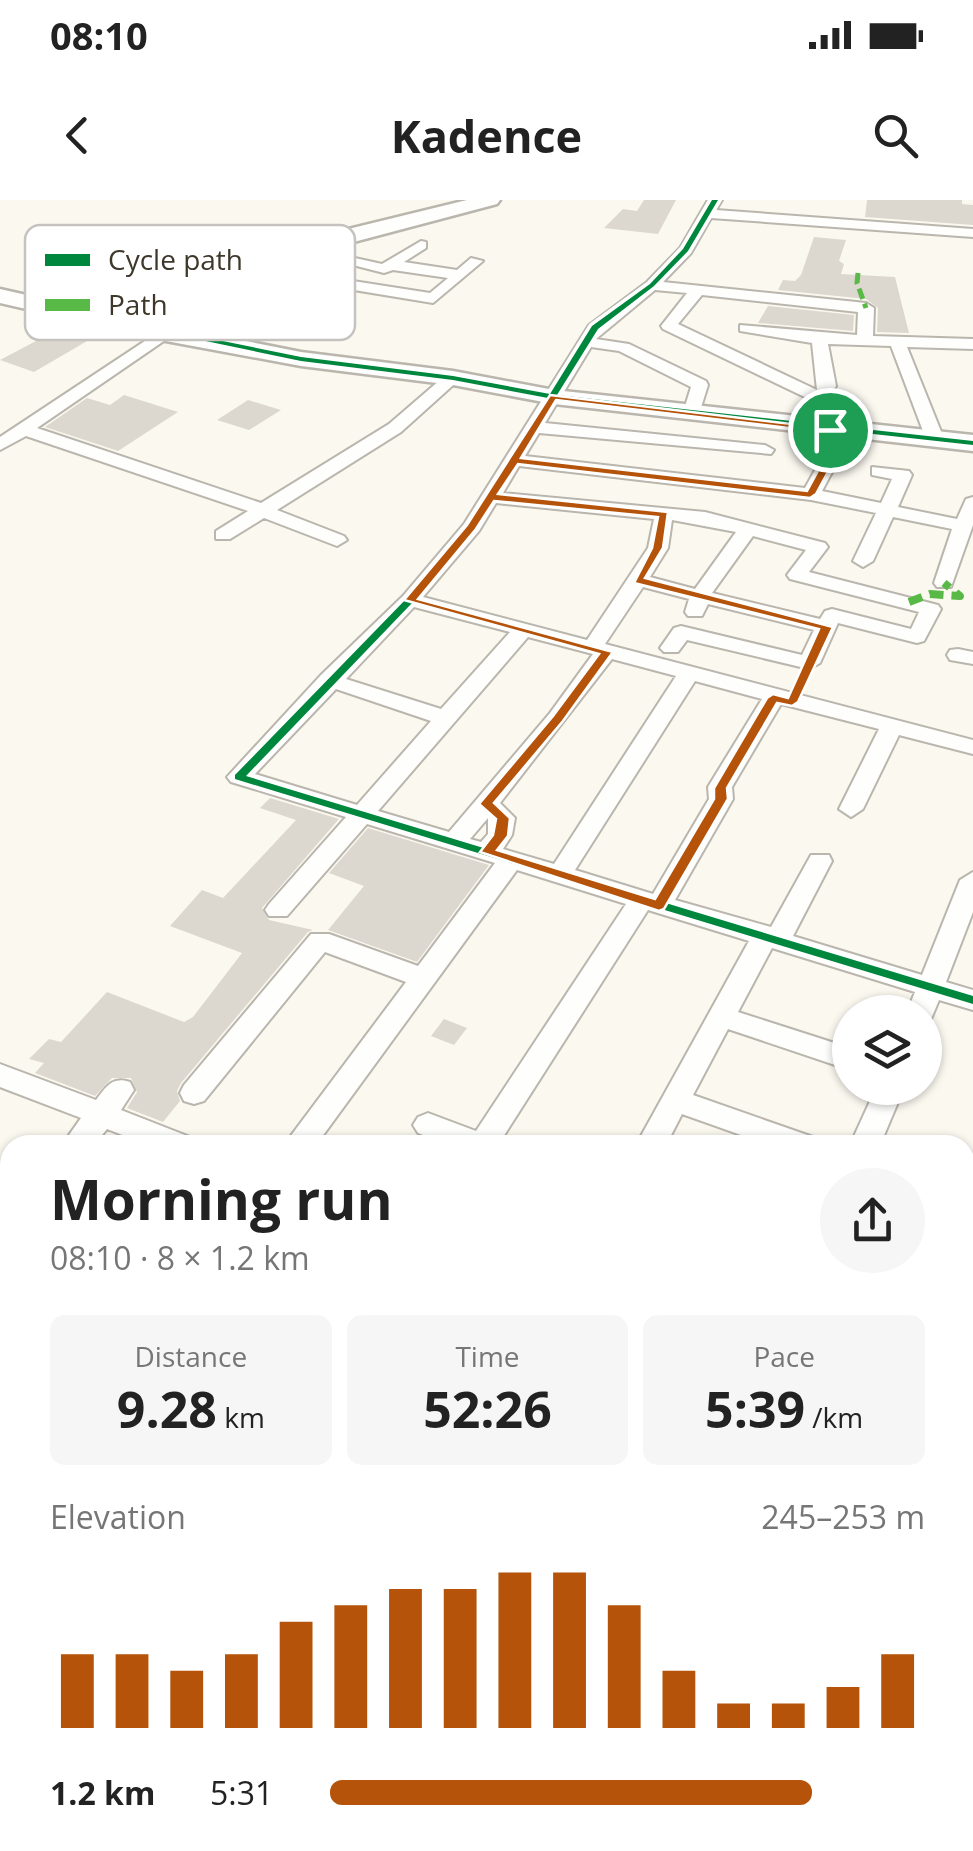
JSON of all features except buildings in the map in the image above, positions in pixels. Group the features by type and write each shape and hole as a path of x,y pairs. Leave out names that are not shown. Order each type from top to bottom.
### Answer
{"street":[{"path":"355,236 490,200"},
{"path":"973,233 712,207 686,250 652,285 594,328 472,527 410,600 239,777 973,1000"},
{"path":"355,262 384,269 422,245"},
{"path":"355,285 434,298 476,261"},
{"path":"391,265 461,275"},
{"path":"652,285 866,308 866,342"},
{"path":"698,290 669,326 821,398 838,431"},
{"path":"0,296 25,302"},
{"path":"696,360 724,350 769,298"},
{"path":"0,320 25,314"},
{"path":"746,328 819,339 973,344"},
{"path":"819,339 828,386 821,398"},
{"path":"0,446 157,340"},
{"path":"200,340 554,397 973,443"},
{"path":"586,342 623,348 700,385 692,414"},
{"path":"897,342 935,440"},
{"path":"223,536 395,428 453,378"},
{"path":"535,426 766,450"},
{"path":"26,430 263,508 337,540"},
{"path":"810,494 838,431"},
{"path":"515,460 810,494 963,526"},
{"path":"863,561 902,476 878,471"},
{"path":"489,1135 721,799 720,788 809,663 832,615 917,637 931,609 797,575 818,547 705,518 491,497"},
{"path":"944,583 973,503"},
{"path":"455,842 558,718 658,548 664,514"},
{"path":"748,529 700,596 698,609 676,640 809,663"},
{"path":"638,580 826,627"},
{"path":"410,600 688,676 973,747"},
{"path":"278,910 523,630"},
{"path":"559,874 688,676"},
{"path":"329,680 446,718"},
{"path":"851,809 891,728"},
{"path":"306,1135 424,978 499,856 503,818 486,804"},
{"path":"656,1135 720,1016 820,861"},
{"path":"928,995 973,880"},
{"path":"194,1093 320,940 424,978"},
{"path":"720,1016 832,1053"},
{"path":"0,1075 153,1135"},
{"path":"85,1135 120,1090"},
{"path":"674,1100 774,1135"},
{"path":"870,1135 883,1105"},
{"path":"428,1126 454,1135"}],"marked path":[{"path":"858,273 857,283 866,308"},
{"path":"909,602 930,594 960,596 944,583"}],"cycle path":[{"path":"715,200 686,250 652,285 595,328 472,527 410,600 239,777 973,1000"},
{"path":"207,340 301,359 453,378 554,397 973,443"}],"route":[{"path":"554,397 830,430 845,431 810,494 515,460 491,497 664,514 658,548 638,580 826,627 792,702 773,698 720,788 721,799 659,906 487,852 500,836 503,818 486,804 558,718 606,652 410,600 472,527 554,397"}]}
